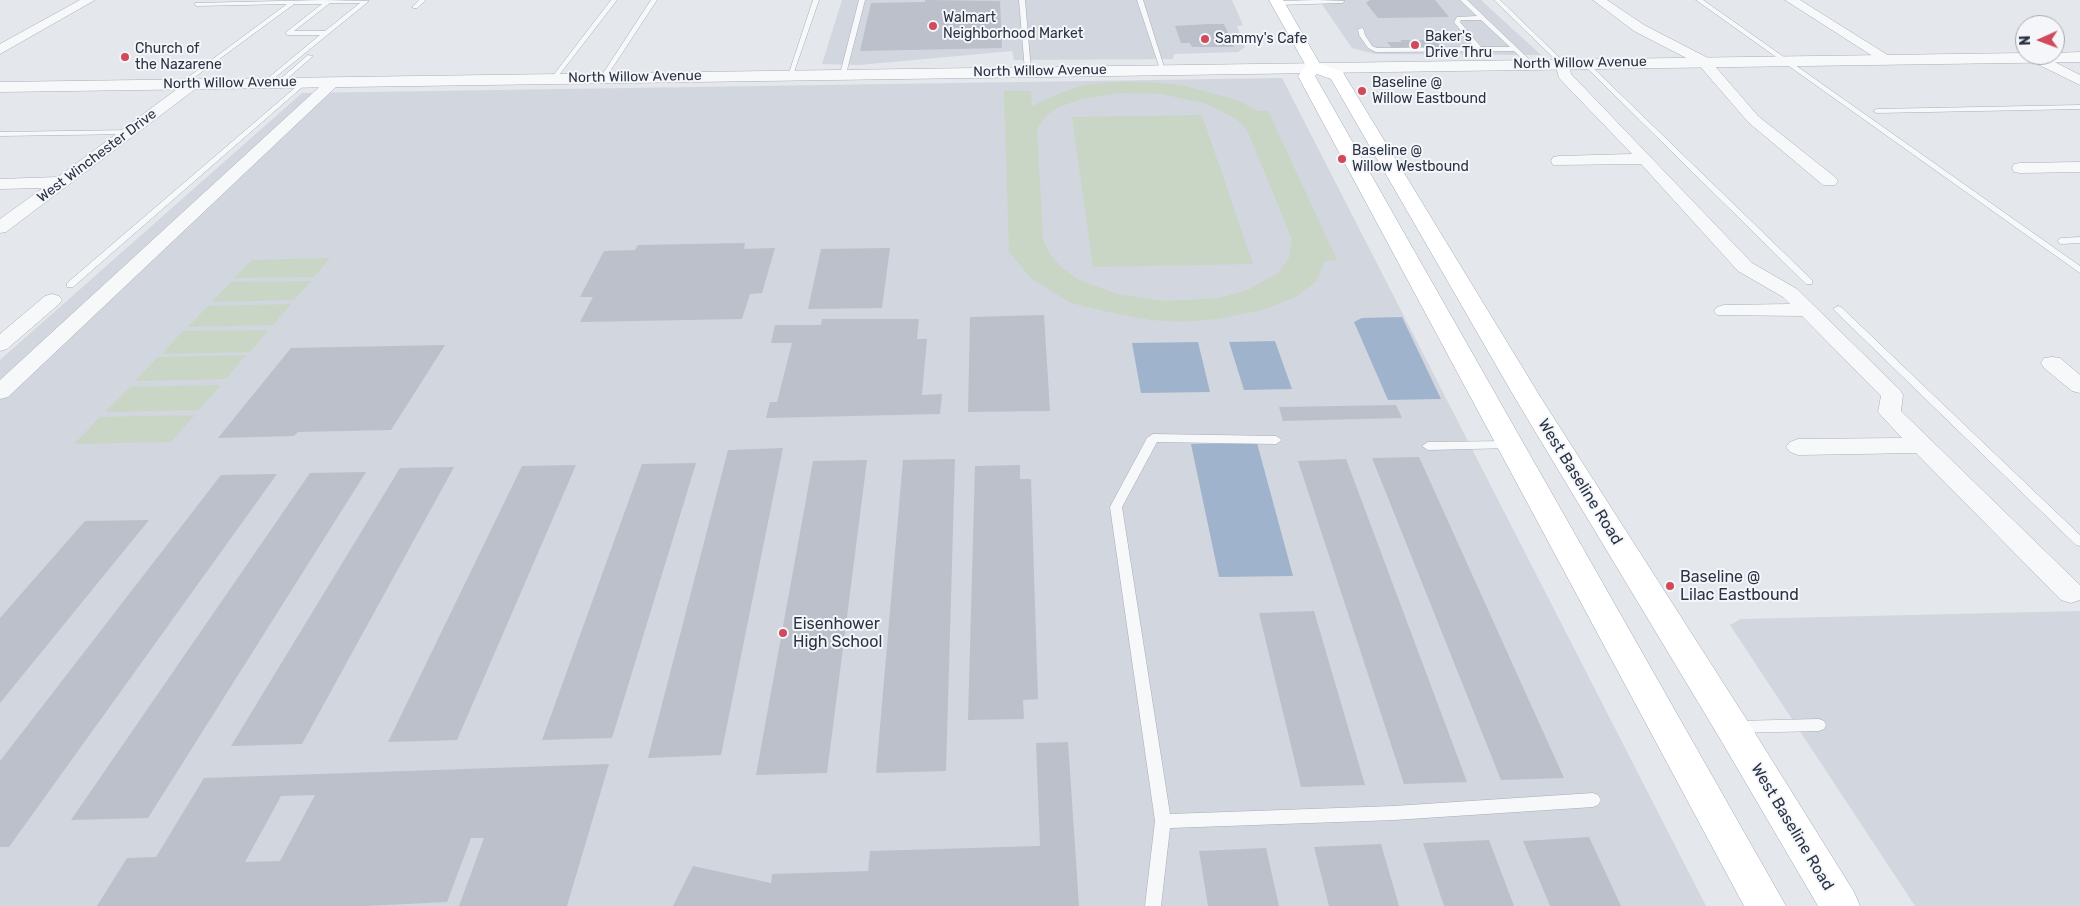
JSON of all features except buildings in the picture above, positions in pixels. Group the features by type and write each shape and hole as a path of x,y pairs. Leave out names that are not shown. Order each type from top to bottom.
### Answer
{"main road":[{"path":"1277,1 1314,67 1306,76 1766,906"},
{"name":"West Baseline Road","path":"1314,67 1337,76 1528,398 1732,727 1840,906"}],"street":[{"path":"0,50 89,0"},
{"path":"1599,0 1639,28 1703,61 1753,119 1829,181"},
{"path":"1791,0 1887,59"},
{"name":"North Willow Avenue","path":"2065,57 2080,57"},
{"name":"North Willow Avenue","path":"0,87 1562,63 2015,58"},
{"path":"1562,63 1564,75 1645,159 1744,268 1790,292 1892,395 1888,412 2071,594"},
{"path":"2049,65 2080,81"},
{"path":"0,392 333,82"},
{"name":"West Winchester Drive","path":"0,228 130,132 188,84"},
{"path":"1559,160 1645,159"},
{"path":"2020,168 2080,167"},
{"path":"0,184 61,182"},
{"path":"0,345 52,300"},
{"path":"1724,311 1807,310"},
{"path":"2052,363 2080,386"},
{"path":"1798,447 1922,445"}],"lane":[{"path":"416,7 423,0"},
{"path":"554,78 614,0"},
{"path":"603,78 654,0"},
{"path":"790,75 816,0"},
{"path":"843,74 862,0"},
{"path":"1022,0 1028,71"},
{"path":"1140,0 1164,69"},
{"path":"1463,0 1531,64"},
{"path":"1498,0 1562,63"},
{"path":"1699,0 2080,270"},
{"path":"197,4 366,1 326,33 272,83"},
{"path":"1277,1 1342,1"},
{"path":"326,33 288,33 328,2"},
{"path":"188,84 292,3"},
{"path":"272,83 372,3"},
{"path":"1479,49 1457,22 1459,18 1483,18"},
{"path":"1361,30 1370,47 1376,50 1515,48"},
{"path":"1585,63 1809,282"},
{"path":"70,285 305,82"},
{"path":"1877,111 2080,107"},
{"path":"0,134 130,132"},
{"path":"2061,241 2080,240"},
{"path":"1838,309 2080,542"},
{"path":"1153,906 1163,821 1116,507 1153,438 1276,440"},
{"path":"1428,446 1509,445"},
{"path":"1732,727 1819,725"},
{"path":"1163,821 1394,813 1593,800"}],"shaded area":[{"path":"842,0 1232,0 1243,25 1237,26 1245,47 1238,52 1174,54 1173,59 1014,60 1012,51 859,65 822,64"},
{"path":"1319,0 1481,0 1541,55 1375,54 1352,48"},
{"name":"Eisenhower High School","path":"1282,78 1706,906 0,906 0,360 302,93"},
{"path":"2080,611 2080,906 1915,906 1730,625 1741,619"}],"green space":[{"path":"1113,82 1146,82 1181,85 1237,100 1258,111 1268,111 1337,260 1325,261 1316,281 1296,297 1263,310 1217,319 1183,322 1151,320 1071,303 1032,279 1009,252 1004,91 1031,91 1032,106 1060,93 1084,85","holes":["1121,93 1162,94 1207,104 1235,118 1247,130 1292,239 1289,258 1278,273 1248,290 1220,298 1165,301 1117,294 1079,280 1061,267 1049,253 1043,239 1037,129 1046,116 1059,107 1082,99"]},
{"path":"1202,115 1253,264 1093,267 1072,117"},
{"path":"330,258 314,277 234,278 252,260"},
{"path":"311,281 294,300 212,302 231,282"},
{"path":"291,304 273,325 188,327 208,306"},
{"path":"269,330 250,352 162,354 183,331"},
{"path":"246,355 226,379 135,381 158,357"},
{"path":"221,385 199,410 105,412 130,387"},
{"path":"195,415 171,442 74,444 100,417"}],"water":[{"path":"1402,317 1441,399 1388,400 1354,322 1362,318"},
{"path":"1275,341 1292,389 1244,390 1229,342"},
{"path":"1198,342 1210,392 1141,393 1132,343"},
{"path":"1257,443 1293,576 1219,577 1191,444"}],"place":[{"name":"Walmart Neighborhood Market","path":"933,26"},
{"name":"Sammy's Cafe","path":"1205,39"},
{"name":"Baker's Drive Thru","path":"1415,45"},
{"name":"Church of the Nazarene","path":"125,57"},
{"name":"Baseline @ Willow Eastbound","path":"1362,91"},
{"name":"Baseline @ Willow Westbound","path":"1342,159"},
{"name":"Baseline @ Lilac Eastbound","path":"1670,586"},
{"name":"Eisenhower High School","path":"783,633"}]}
